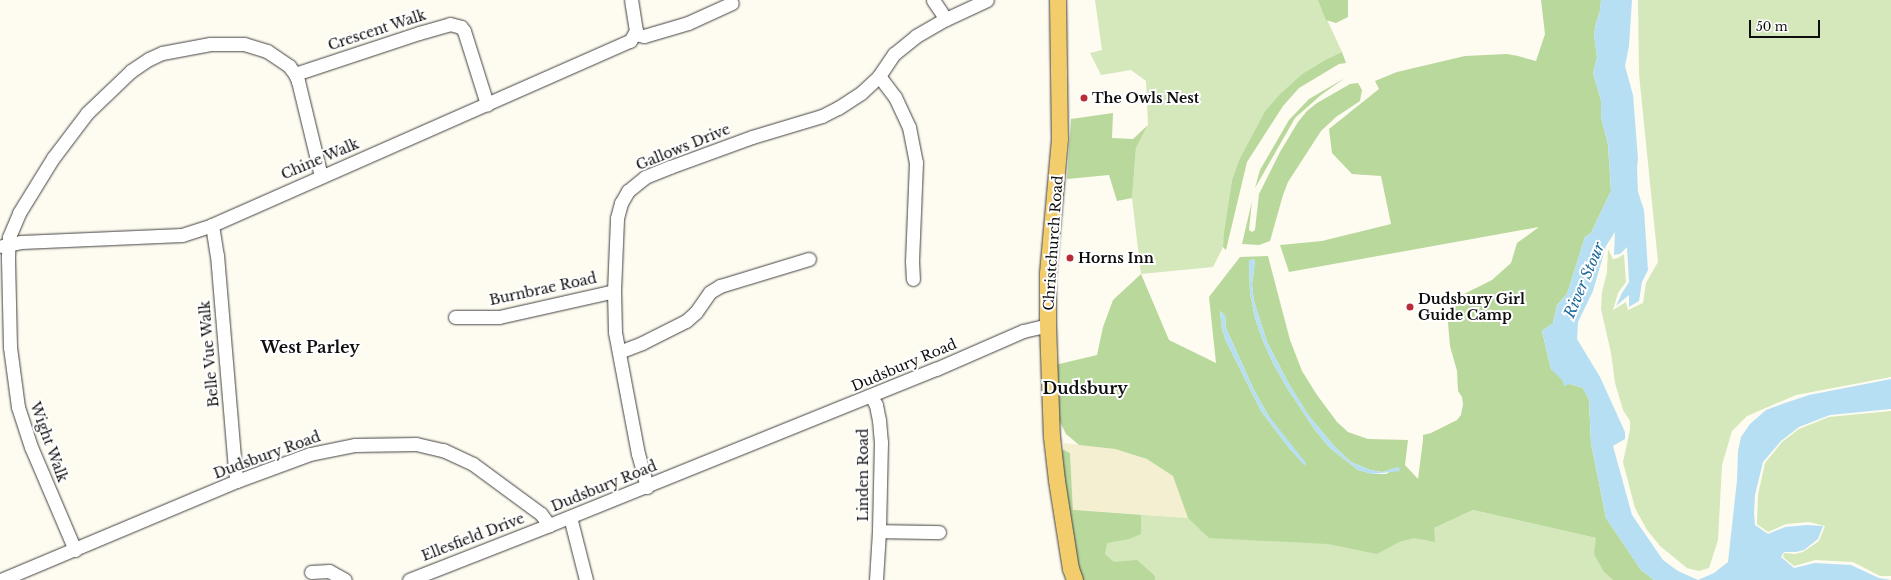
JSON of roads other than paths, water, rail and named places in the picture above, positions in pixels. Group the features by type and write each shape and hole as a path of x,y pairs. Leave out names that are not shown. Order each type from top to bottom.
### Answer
{"main road":[{"name":"Christchurch Road","path":"1058,0 1060,139 1048,274 1048,325 1052,437 1057,481 1071,569 1075,580"}],"street":[{"path":"631,0 636,24 635,34 644,36 688,23 732,3"},
{"path":"933,0 946,19"},
{"name":"Gallows Drive","path":"646,487 638,454 615,332 614,291 618,218 621,203 636,183 644,177 746,139 822,116 861,93 879,76 894,54 916,36 946,19 987,0"},
{"name":"Crescent Walk","path":"295,74 412,35 454,24 461,27 464,31 487,104"},
{"name":"Chine Walk","path":"4,245 21,242 182,235 212,225 321,176 620,47 630,41 635,34"},
{"path":"4,245 12,228 53,158 87,113 108,92 149,59 162,53 197,46 226,43 244,44 267,51 289,66 298,81 321,176"},
{"path":"879,76 895,97 908,126 916,162 912,261 913,279"},
{"name":"Belle Vue Walk","path":"212,225 217,255 235,470 238,481"},
{"name":"Wight Walk","path":"4,245 10,347 18,407 31,447 75,550"},
{"path":"619,352 642,343 686,321 696,312 710,292 720,286 809,260"},
{"name":"Burnbrae Road","path":"455,317 499,316 614,291"},
{"name":"Dudsbury Road","path":"1,580 238,481 310,454 355,445 416,444 443,450 473,464 541,514 549,525 871,396 1023,331 1048,325"},
{"name":"Linden Road","path":"871,396 876,405 881,442 879,531 876,580"},
{"path":"570,517 586,580"},
{"name":"Ellesfield Drive","path":"409,580 432,575 549,525"},
{"name":"Linden Road","path":"879,531 939,532"},
{"path":"311,572 329,571 346,580"}],"water":[{"name":"River Stour","path":"1601,0 1632,0 1629,46 1625,66 1633,95 1638,159 1638,192 1644,210 1648,270 1642,282 1639,301 1629,307 1629,295 1616,306 1629,282 1627,247 1620,254 1614,255 1615,232 1606,246 1593,291 1578,322 1577,339 1600,377 1625,432 1625,439 1613,446 1632,515 1663,560 1678,571 1698,580 1654,580 1641,570 1606,518 1591,443 1589,400 1583,388 1570,384 1564,386 1562,380 1551,369 1542,331 1553,323 1557,305 1567,294 1585,237 1591,233 1611,191 1608,144 1601,117 1601,100 1593,73 1597,57 1594,35"},
{"path":"1253,259 1255,261 1252,285 1254,301 1267,342 1290,386 1309,416 1335,447 1351,462 1370,470 1382,472 1399,467 1400,471 1372,474 1358,470 1330,448 1315,430 1287,388 1263,341 1255,318 1250,293 1249,261"},
{"path":"1220,311 1225,315 1226,328 1254,390 1268,415 1306,463 1305,466 1289,448 1261,411 1226,341 1222,329"},
{"path":"1891,379 1891,409 1830,415 1799,427 1781,441 1763,462 1755,495 1754,514 1755,525 1768,534 1785,527 1807,525 1823,526 1818,539 1804,550 1784,552 1781,557 1794,568 1815,563 1851,565 1879,578 1891,580 1698,580 1714,573 1728,562 1737,480 1738,451 1741,437 1750,424 1766,410 1809,395"}],"place":[{"name":"The Owls Nest","path":"1084,98"},
{"name":"Horns Inn","path":"1070,258"},
{"name":"Dudsbury Girl Guide Camp","path":"1410,307"}],"district":[{"name":"West Parley","path":"310,347"},
{"name":"Dudsbury","path":"1085,388"}]}
